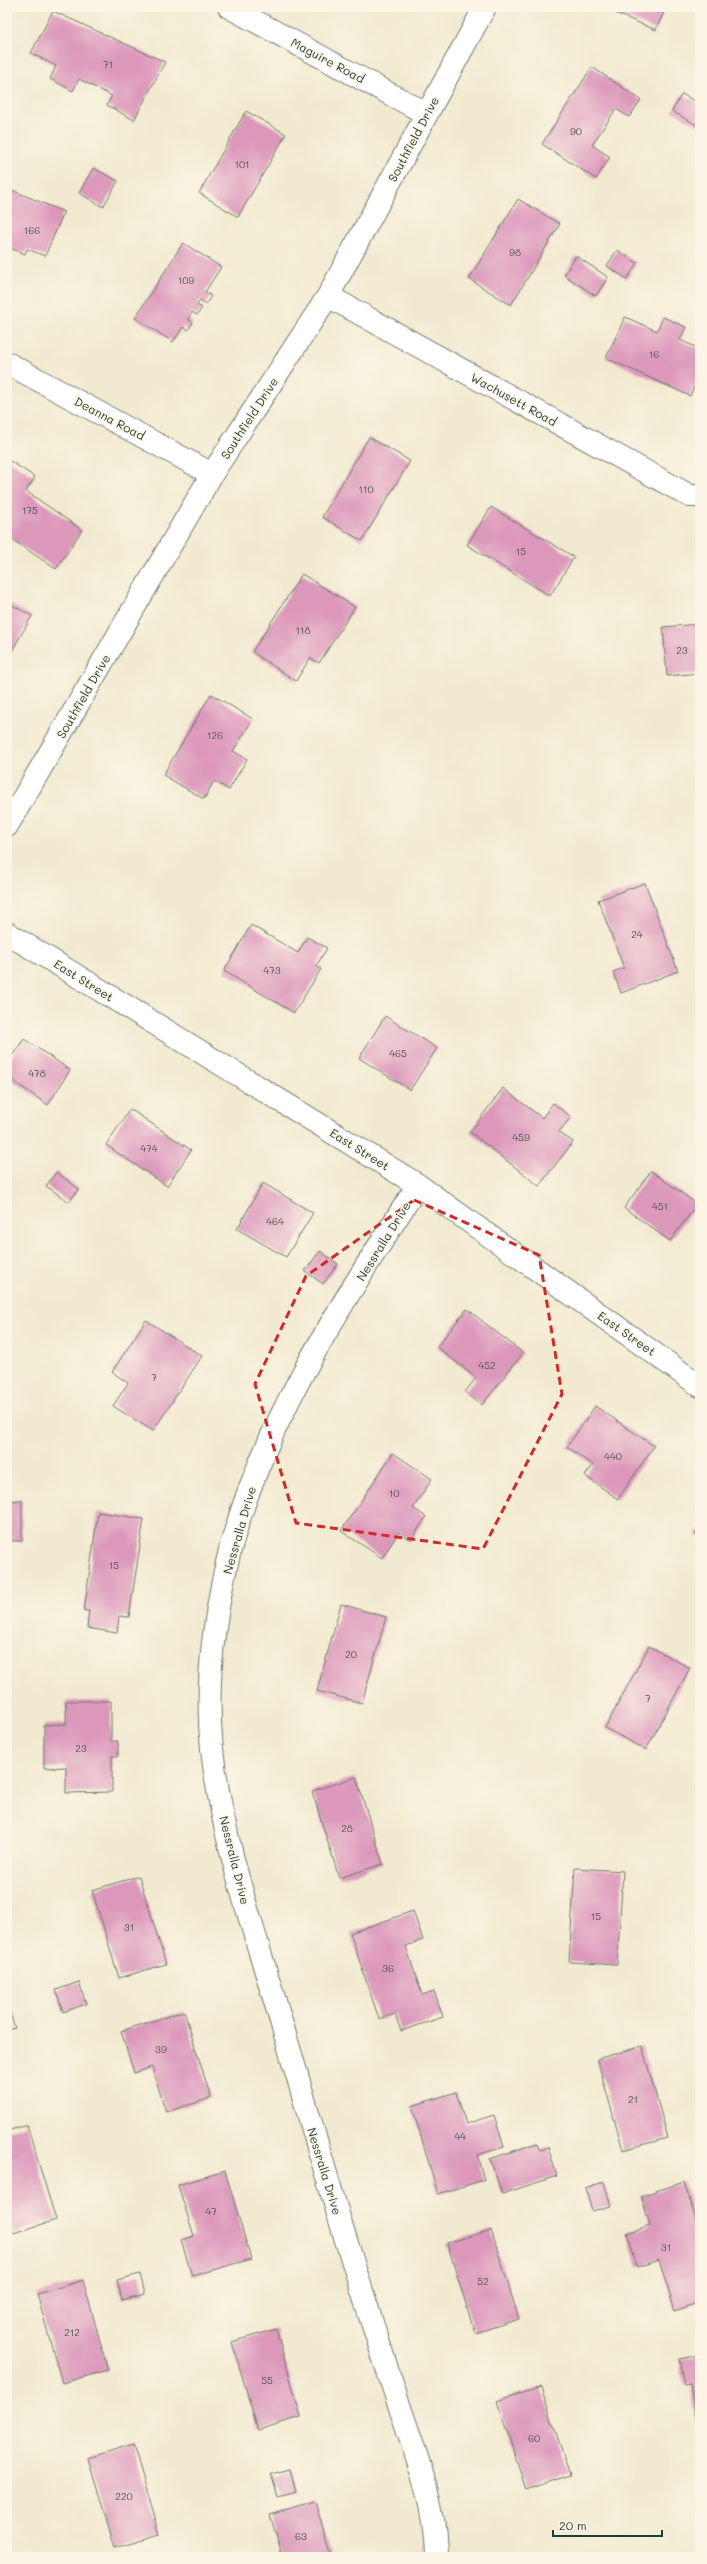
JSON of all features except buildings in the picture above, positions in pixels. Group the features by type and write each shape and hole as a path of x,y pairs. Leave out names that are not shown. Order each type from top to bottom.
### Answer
{"street":[{"name":"Maguire Road","path":"229,7 427,114"},
{"name":"Southfield Drive","path":"7,826 212,474 328,296 485,7"},
{"name":"Wachusett Road","path":"328,296 690,496 700,496"},
{"name":"Deanna Road","path":"7,363 212,474"},
{"name":"East Street","path":"7,933 418,1185 700,1386"},
{"name":"Nessralla Drive","path":"418,1185 348,1295 316,1352 282,1417 252,1484 230,1552 217,1616 210,1681 212,1753 218,1790 239,1877 334,2201 428,2491 436,2557"}],"highlighted area":[{"path":"414,1200 539,1255 562,1394 483,1549 296,1523 255,1384 306,1276"}]}
